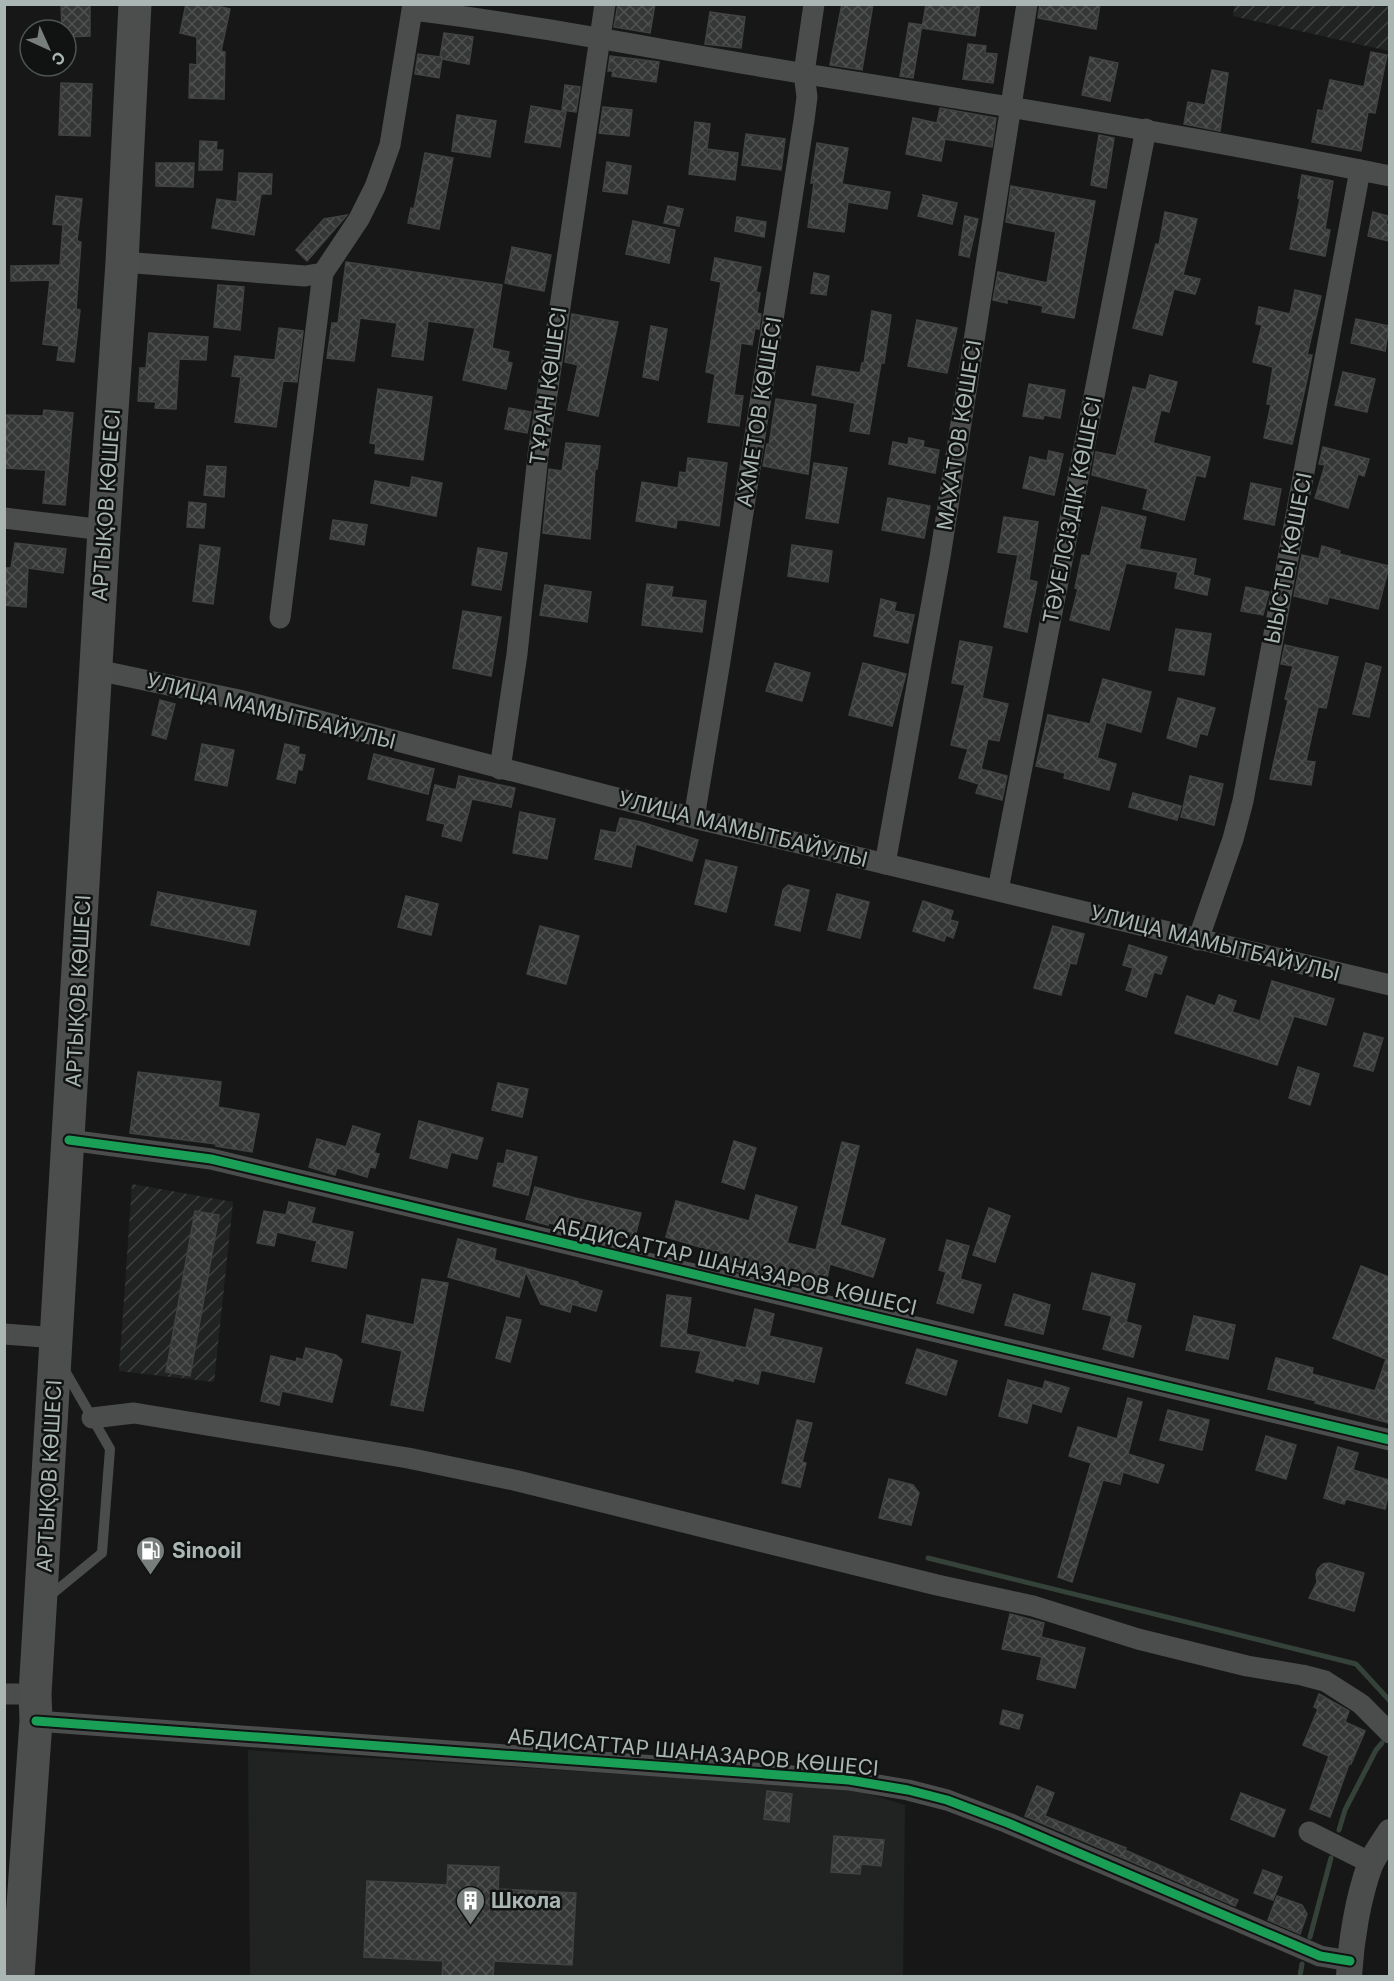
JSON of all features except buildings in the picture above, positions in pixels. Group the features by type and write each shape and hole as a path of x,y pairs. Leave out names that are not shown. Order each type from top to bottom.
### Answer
{"highway":[{"name":"АРТЫҚОВ КӨШЕСІ","path":"18,1977 25,1703 41,1604 104,530 122,262 135,4"}],"street":[{"name":"ТҰРАН КӨШЕСІ","path":"500,769 517,654 538,455 604,4"},
{"name":"АХМЕТОВ КӨШЕСІ","path":"694,818 804,120 807,97 804,74 814,4"},
{"name":"МАХАТОВ КӨШЕСІ","path":"885,864 940,557 1027,4"},
{"path":"280,618 323,273 363,211 375,187 390,145 413,7 804,74 1146,129 1389,176"},
{"name":"ТӘУЕЛСІЗДІК КӨШЕСІ","path":"998,890 1146,129"},
{"name":"ЫЫСТЫ КӨШЕСІ","path":"1198,940 1233,839 1243,801 1360,170"},
{"path":"122,262 305,276 323,273"},
{"path":"4,518 104,530"},
{"name":"УЛИЦА МАМЫТБАЙУЛЫ","path":"97,670 239,700 694,818 1389,985"},
{"name":"АБДИСАТТАР ШАНАЗАРОВ КӨШЕСІ","path":"69,1140 211,1159 1389,1440"},
{"path":"4,1334 56,1347"},
{"path":"92,1418 134,1413 408,1458 514,1480 937,1585 1033,1606 1138,1639 1247,1666 1325,1681 1361,1704 1389,1733"},
{"name":"АБДИСАТТАР ШАНАЗАРОВ КӨШЕСІ","path":"25,1703 849,1780 908,1790 947,1800 1008,1824 1350,1969"},
{"path":"1309,1832 1371,1863"},
{"path":"1350,1969 1363,1890 1371,1863 1389,1832"}],"lane":[{"path":"41,1604 102,1553 110,1449 56,1347"}],"shaded area":[{"path":"1235,5 1389,5 1389,51 1233,16"},
{"path":"132,1184 233,1202 214,1382 119,1371"},
{"path":"248,1750 852,1789 905,1805 903,1976 250,1976"}],"waterway":[{"path":"928,1558 1356,1664 1390,1701"},
{"path":"1339,1830 1345,1810 1376,1750 1382,1743"},
{"path":"1310,1937 1331,1858"},
{"path":"1300,1976 1302,1964"}],"cycle path":[{"path":"69,1140 211,1159 1390,1440"},
{"path":"36,1721 849,1780 908,1790 947,1800 1008,1823 1320,1956 1350,1961"}],"place":[{"name":"Sinooil","path":"151,1576"},
{"name":"Школа","path":"470,1926"}]}
